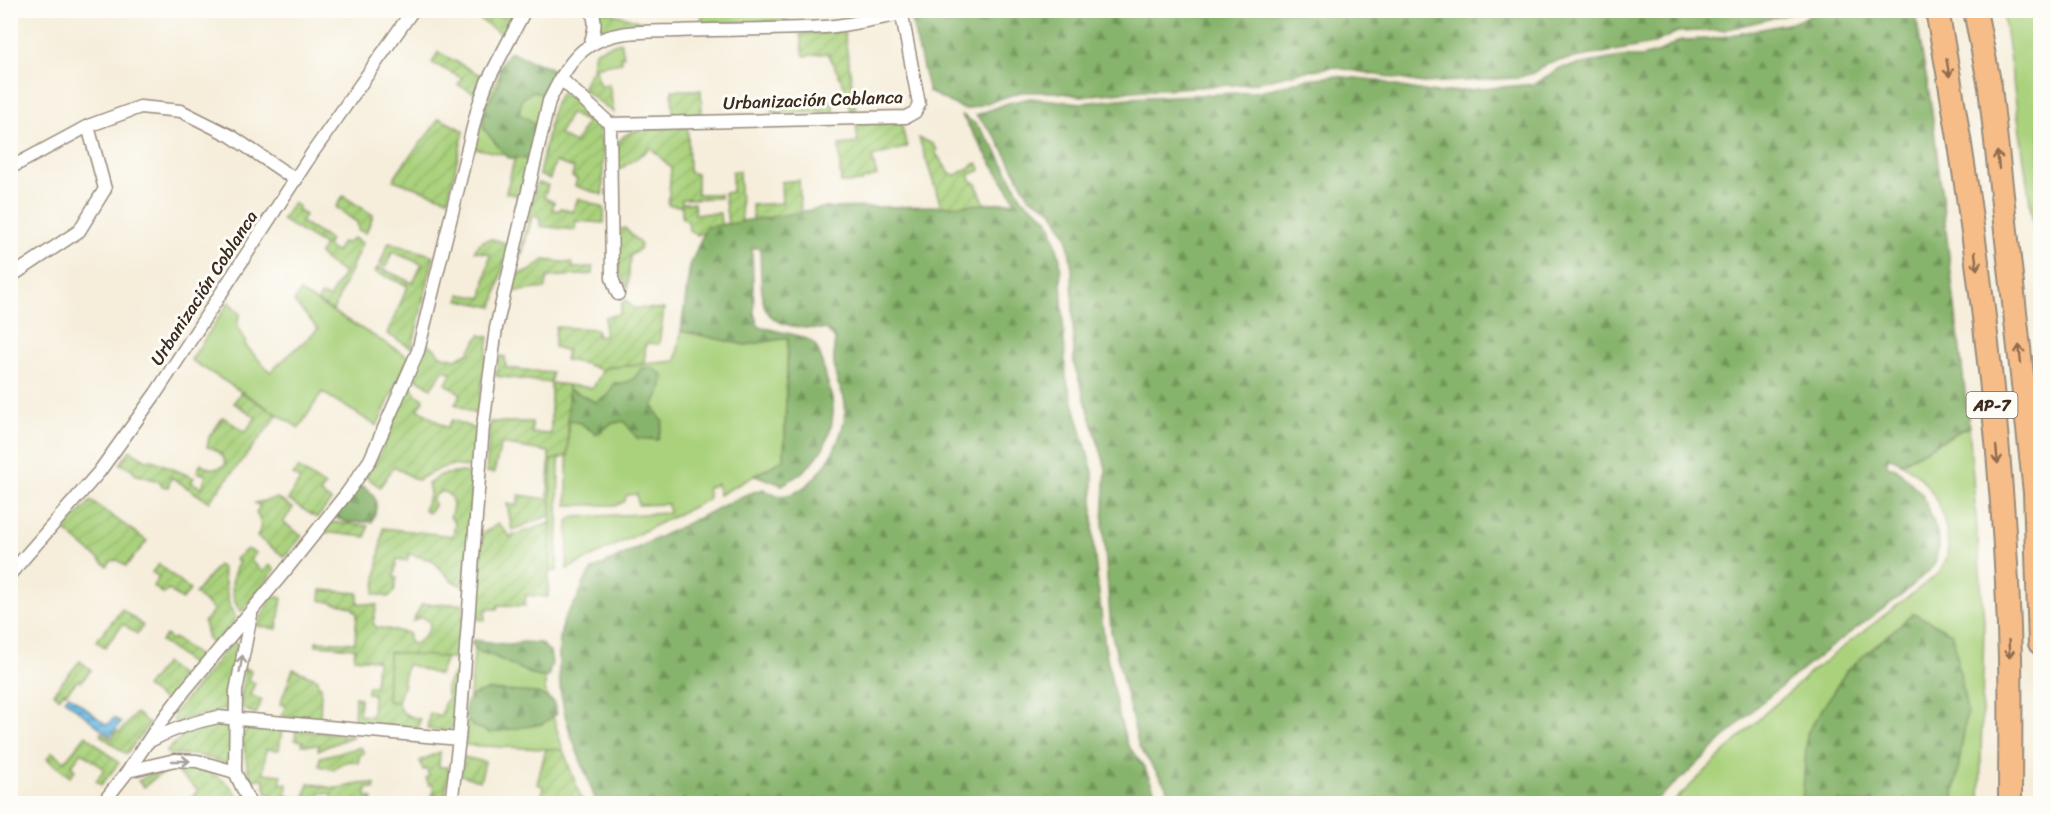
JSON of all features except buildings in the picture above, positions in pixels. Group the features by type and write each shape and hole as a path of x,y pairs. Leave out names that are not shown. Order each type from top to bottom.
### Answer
{"highway":[{"name":"AP-7","path":"1937,10 1959,130 2000,481 2010,658 2010,804"},
{"name":"AP-7","path":"1975,10 1990,87 2036,492 2040,643"}],"street":[{"name":"Urbanización Coblanca","path":"10,574 99,472 133,425 296,180 413,10"},
{"path":"102,804 185,690 347,494 370,460 418,351 478,107 487,82 525,10"},
{"path":"590,45 594,30 594,15 591,10"},
{"name":"Urbanización Coblanca","path":"451,804 459,739 483,426 496,328 549,100 560,78 590,45 614,35 690,30 826,27 901,12 919,104 915,112 906,117 610,124"},
{"path":"560,78 610,124 612,278 618,294"},
{"path":"10,168 88,126 140,107 181,111 231,136 296,180"},
{"path":"10,277 79,231 105,189 88,126"},
{"path":"250,804 235,772 238,681 251,611"},
{"path":"147,742 196,721 218,717 459,739"},
{"path":"128,771 175,760 197,761 235,772"}],"green space":[{"path":"909,10 1802,11 1724,30 1677,32 1652,44 1548,63 1533,73 1516,78 1423,83 1333,67 1248,84 1081,96 1055,92 1021,92 965,110 929,92"},
{"path":"467,11 493,11 502,18 510,11 518,11 504,36"},
{"path":"600,11 604,11 649,24 599,34"},
{"path":"703,11 787,11 788,21 701,23"},
{"path":"1815,11 1915,11 1932,111 1969,426 1901,463 1891,458 1887,460 1887,466 1896,468 1922,494 1939,540 1935,565 1902,595 1832,646 1757,706 1691,770 1652,803 1169,803 1166,786 1139,747 1111,631 1103,522 1106,468 1074,364 1072,268 1067,237 1051,209 1029,197 996,137 976,115 1008,103 1030,98 1082,103 1129,98 1239,93 1263,91 1306,79 1335,76 1375,80 1436,93 1535,84 1560,68 1621,57 1641,57 1660,52 1681,40 1711,39 1792,23 1810,16"},
{"path":"2003,11 2040,11 2040,273"},
{"path":"844,31 856,111 851,111 844,86 828,53 804,56 800,34"},
{"path":"621,42 624,56 621,56 622,62 592,67 595,52"},
{"path":"438,52 480,75 481,79 475,93 458,85 462,78 432,63"},
{"path":"509,52 550,67 560,77 549,97 533,91 522,99 519,114 538,128 532,154 518,160 507,157 483,128 485,109 498,85 498,68"},
{"path":"510,54 554,76 541,107 528,160 474,148 484,104"},
{"path":"596,68 599,85 609,84 614,113 582,89 589,74"},
{"path":"672,90 701,90 702,115 673,116"},
{"path":"560,93 564,93 583,107 597,123 603,149 603,195 575,186 577,179 572,177 574,168 555,162 550,179 539,175 553,108","holes":["570,113 587,122 575,143 559,135"]},
{"path":"826,97 830,99 834,112 772,113 772,100"},
{"path":"961,114 977,125 996,150 1022,199 1049,221 1052,229 1060,259 1066,378 1093,472 1093,541 1105,647 1127,744 1144,767 1158,803 596,803 569,729 559,676 559,649 563,623 587,577 592,570 745,495 763,489 776,495 790,494 803,488 816,477 835,448 845,416 845,403 835,370 835,339 826,329 790,326 768,313 762,292 760,248 752,248 754,313 758,326 807,339 815,345 820,355 833,408 831,425 824,447 802,472 782,485 755,475 784,459 788,338 745,345 681,331 690,266 706,227 823,208 1016,202"},
{"path":"439,118 464,131 448,199 393,180"},
{"path":"856,123 901,123 907,147 872,157 877,176 862,180 862,182 841,183 839,145 858,143"},
{"path":"649,128 688,128 689,172 697,174 697,194 720,194 720,198 682,199 682,203 694,203 695,214 720,213 721,225 706,227 703,234 698,235 689,231 688,221 682,219 682,206 668,205 671,168 651,148 616,172 618,144 623,137"},
{"path":"919,138 933,144 937,150 935,152 950,174 956,175 977,163 981,170 969,175 973,183 975,182 985,204 941,206"},
{"path":"515,157 528,160 520,196 506,193"},
{"path":"739,171 742,222 728,224 724,193 732,192 732,172"},
{"path":"799,180 801,212 753,220 752,205 782,203 781,182"},
{"path":"537,183 548,185 544,198 554,202 552,209 559,211 561,208 573,212 578,198 604,208 604,223 576,221 575,230 540,226 540,217 532,216 520,256"},
{"path":"343,196 373,215 366,233 358,230 357,222 336,207"},
{"path":"293,203 299,207 297,210 305,215 301,222 330,240 327,246 336,252 342,242 347,243 353,238 362,243 333,311 318,302 321,295 329,298 344,273 319,254 324,245 282,220"},
{"path":"625,228 641,245 640,249 630,256 628,288 619,272 617,230"},
{"path":"492,239 505,243 508,247 493,307 459,300 460,294 482,298 490,254 475,251 482,242"},
{"path":"389,242 434,256 412,348 387,334 408,286 375,272 378,267 413,283 422,264 392,252 386,267 380,264"},
{"path":"544,260 572,263 573,268 593,267 593,274 547,277 546,288 511,292 515,274 530,271"},
{"path":"300,292 409,357 377,426 322,392 299,428 191,360 229,302 240,314 238,329 246,346 270,372 318,329 294,302"},
{"path":"626,300 633,308 664,309 659,344 646,343 644,364 604,368 603,371 586,364 565,360 567,351 554,347 556,327 597,329 597,336 604,336 605,317 620,314 622,303"},
{"path":"681,331 745,345 788,338 784,460 719,495 717,484 707,488 709,499 567,569 568,521 573,517 669,513 668,504 638,505 637,494 627,495 624,502 617,505 567,505 568,385 593,388 604,368 676,361"},
{"path":"480,335 489,337 477,415 455,404 461,394 446,384 452,372 443,371 431,388 414,377 426,344 433,347 440,355 456,359 468,353"},
{"path":"499,356 505,357 506,368 552,373 551,383 496,376"},
{"path":"641,368 653,368 664,376 653,406 663,422 658,440 637,438 624,421 611,424 597,434 580,423 561,418 563,388 596,402 608,396 614,383 630,380"},
{"path":"551,383 568,385 568,456 551,460 551,515 512,530 507,504 517,506 519,495 548,499 549,452 501,444 494,473 486,472 490,422 532,422 532,433 551,434"},
{"path":"410,386 417,395 424,399 418,409 447,428 452,420 476,429 473,468 453,465 441,468 418,480 394,466 380,487 366,477 381,452"},
{"path":"241,392 278,415 209,502 171,477 168,487 161,486 161,482 135,474 131,468 120,464 130,450 148,461 150,459 194,478 191,482 202,488 206,475 197,472 201,463 213,468 226,464 219,452 207,447 209,437 223,417 245,432 256,417 234,403"},
{"path":"1969,426 1984,622 1980,803 1671,804 1807,675 1939,573 1946,558 1948,546 1942,514 1938,503 1920,477 1901,463"},
{"path":"559,458 557,571 550,572 551,460"},
{"path":"298,468 325,486 320,493 331,501 317,518 288,500 300,480 293,475"},
{"path":"462,472 473,474 465,587 452,581 432,560 409,554 407,561 397,559 394,592 388,597 374,594 383,528 453,536 455,523 450,517 453,505 449,495 442,491 433,497 434,506 428,513 424,510 430,493 428,484 440,475"},
{"path":"358,484 369,491 375,499 376,510 372,522 348,522 336,518 337,508"},
{"path":"277,498 293,508 283,522 302,536 285,557 257,537 261,525 256,513 260,506 255,503"},
{"path":"91,501 147,541 126,566 117,560 111,561 107,566 64,530"},
{"path":"330,522 368,526 366,537 322,532"},
{"path":"498,523 512,539 513,535 551,523 548,597 526,595 525,606 498,605 497,609 486,609 485,620 477,619 482,533"},
{"path":"247,549 256,553 250,560 263,572 269,565 275,570 241,612 234,600 232,587 239,562 235,559"},
{"path":"159,564 190,590 182,600 168,589 164,594 153,586 159,577 152,572"},
{"path":"218,565 222,568 229,604 236,618 215,644 208,639 204,622 214,610 195,594"},
{"path":"321,590 358,593 358,603 377,605 373,623 376,627 408,633 410,643 415,644 423,638 430,626 426,619 420,617 413,621 422,604 464,604 460,659 389,652 387,701 398,702 403,712 420,719 418,729 354,723 355,697 360,698 359,715 372,716 373,694 367,693 368,686 375,686 377,660 354,658 355,648 316,645 316,641 355,643 357,613 351,607 320,600"},
{"path":"272,596 282,598 277,629 257,626"},
{"path":"122,609 143,626 137,634 123,624 105,647 96,641"},
{"path":"1914,613 1953,634 1967,712 1953,803 1802,803 1807,733 1847,670"},
{"path":"166,635 172,640 174,638 203,659 196,668 161,641"},
{"path":"473,640 512,645 522,642 540,643 550,652 552,663 548,677 531,674 479,652 471,643"},
{"path":"235,642 237,644 229,704 226,709 174,722 175,712"},
{"path":"475,645 546,649 545,689 563,750 465,745"},
{"path":"389,651 446,657 439,675 407,664 398,702 387,701"},
{"path":"80,661 91,670 81,682 78,680 59,698 53,693"},
{"path":"165,663 186,680 167,703 146,687"},
{"path":"244,668 251,671 248,680 255,683 250,695 262,700 256,714 245,710 241,704"},
{"path":"293,669 318,679 318,685 321,686 320,720 281,716 286,706 280,704"},
{"path":"452,675 459,676 455,725 447,731 427,729 430,713 441,716 448,699 446,687"},
{"path":"488,690 538,693 553,701 557,714 542,724 490,733 473,726 464,716 467,700"},
{"path":"136,713 150,724 126,754 100,735 101,732 111,739"},
{"path":"212,723 226,728 231,736 230,760 226,763 197,755 166,752 188,730"},
{"path":"253,727 282,729 279,750 266,749 263,773 282,775 280,783 287,784 286,796 305,799 308,783 332,788 370,783 375,784 374,789 367,788 366,797 373,798 372,803 326,803 331,802 332,794 321,793 319,800 316,800 317,803 274,803 273,795 267,794 263,778 250,781 242,737 247,729"},
{"path":"296,730 354,736 318,750 319,745 302,745 303,741 295,740"},
{"path":"86,735 119,763 101,785 96,781 104,769 82,752 71,766 75,770 70,777 47,759 52,752 65,761"},
{"path":"361,747 364,753 360,755 358,763 345,762 334,770 319,766 320,757"},
{"path":"546,749 563,750 583,803 540,803 543,786 537,784"},
{"path":"440,752 439,767 449,767 445,797 434,802 432,794 435,792 432,784 429,785 426,778 429,776 426,769 423,770 420,761"},
{"path":"464,757 485,762 480,781 461,775"},
{"path":"179,766 213,774 226,783 238,796 232,803 187,803 198,790 173,769 158,776 144,787 138,781 163,768"}],"water":[{"path":"69,695 107,725 114,718 121,723 110,736 65,700"}]}
